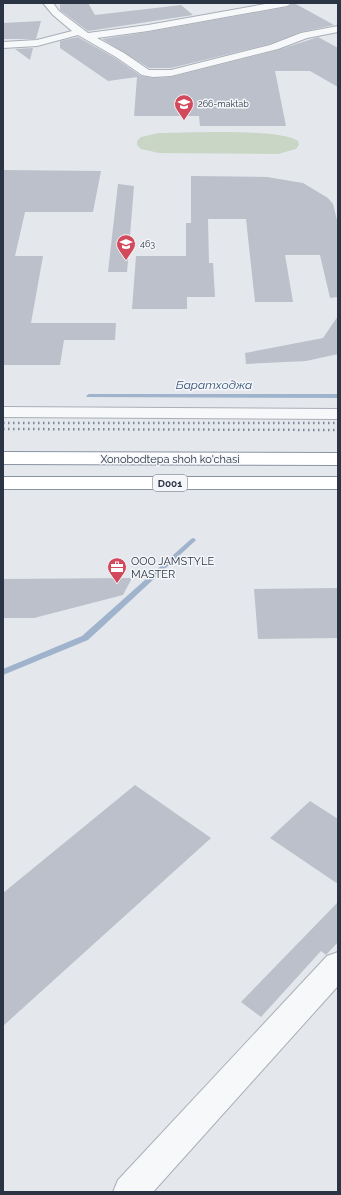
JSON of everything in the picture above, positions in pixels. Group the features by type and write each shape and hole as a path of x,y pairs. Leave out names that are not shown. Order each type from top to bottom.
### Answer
{"highway":[{"name":"Xonobodtepa shoh ko'chasi","path":"3,458 338,459"},
{"name":"D001","path":"3,483 338,483"}],"street":[{"path":"48,3 56,12 84,34 146,73 158,75 274,47 305,35 338,29"},
{"path":"3,44 37,43 84,34 148,28 169,22 287,3"},
{"path":"3,412 338,414"},
{"path":"130,1192 338,965"}],"green space":[{"path":"232,132 273,134 298,141 299,145 296,149 278,154 159,153 141,149 137,145 137,141 141,137 159,133"}],"building":[{"path":"60,3 88,3 95,15 181,5 193,15 88,31 60,10"},
{"path":"294,3 334,25 301,32 270,44 171,68 149,68 102,39 287,7"},
{"path":"41,21 36,39 3,39 3,23"},
{"path":"78,37 115,58 141,76 153,78 171,77 278,50 318,37 338,48 338,87 310,71 275,71 286,126 200,126 199,116 134,116 137,77 108,81 60,48 60,41"},
{"path":"33,48 30,60 15,49"},
{"path":"3,170 101,171 93,212 25,212 15,256 43,256 31,323 116,323 115,340 64,340 60,365 3,365"},
{"path":"191,176 267,177 303,183 328,198 333,204 338,224 338,297 330,298 320,255 285,255 293,302 255,302 246,219 208,219 209,263 213,263 215,297 187,297 187,309 132,309 136,256 186,256 186,223 191,223"},
{"path":"118,184 134,186 127,272 108,272"},
{"path":"338,316 338,354 306,361 246,364 245,353 323,338"},
{"path":"132,578 123,595 34,618 3,618 3,579"},
{"path":"338,588 338,638 258,639 254,589"},
{"path":"135,785 211,838 3,1026 3,893"},
{"path":"310,801 338,819 338,884 270,838"},
{"path":"338,902 338,942 326,955 321,951 261,1017 241,1002"}],"waterway":[{"name":"Баратходжа","path":"89,396 338,396"},
{"path":"3,672 85,638 193,540"}],"railway":[{"path":"3,423 338,423"},
{"path":"3,429 338,430"}],"place":[{"name":"266-maktab","path":"184,121"},
{"name":"463","path":"126,261"},
{"name":"OOO JAMSTYLE MASTER","path":"117,584"}]}
